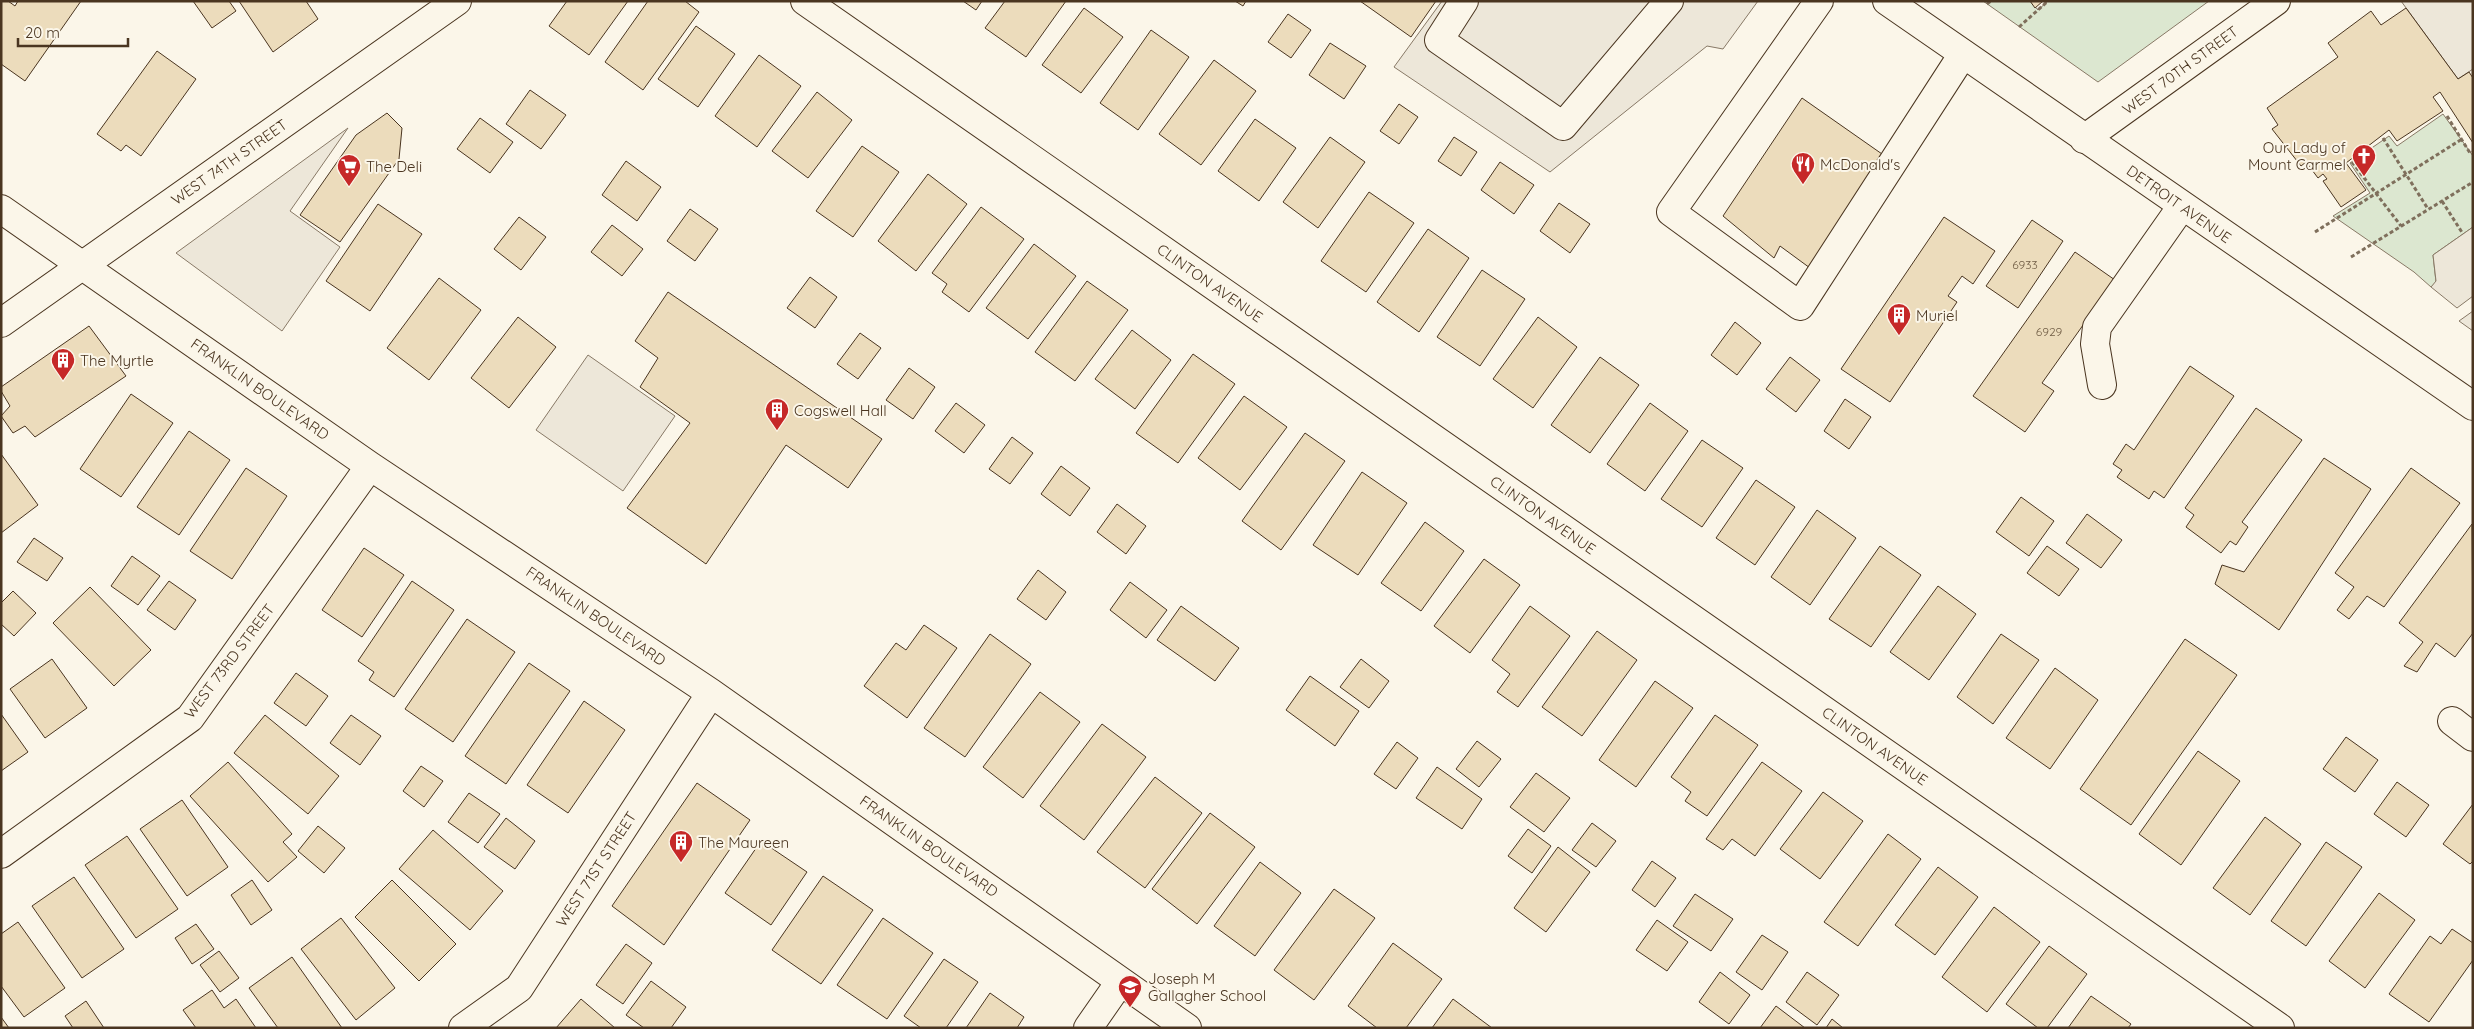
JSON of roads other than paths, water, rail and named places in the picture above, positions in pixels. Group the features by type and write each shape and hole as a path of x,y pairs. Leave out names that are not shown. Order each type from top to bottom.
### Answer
{"street":[{"name":"WEST 74TH STREET","path":"1,323 457,1"},
{"name":"CLINTON AVENUE","path":"805,1 2280,1028"},
{"path":"1464,1 1439,40 1563,126 1669,1"},
{"path":"1819,1 1671,212 1800,306 1963,54"},
{"name":"DETROIT AVENUE","path":"1887,1 2084,139 2473,406"},
{"name":"WEST 70TH STREET","path":"2084,139 2276,1"},
{"path":"2102,385 2095,344 2097,327 2182,206"},
{"name":"FRANKLIN BOULEVARD","path":"1,209 370,466 711,693 1187,1028"},
{"name":"WEST 73RD STREET","path":"1,854 190,718 370,466"},
{"name":"WEST 71ST STREET","path":"463,1028 518,988 711,693"},
{"path":"1088,1028 1120,982"}],"place":[{"name":"Our Lady of Mount Carmel","path":"2364,177"},
{"name":"McDonald's","path":"1803,185"},
{"name":"The Deli","path":"349,187"},
{"name":"Muriel","path":"1899,336"},
{"name":"The Myrtle","path":"63,381"},
{"name":"Cogswell Hall","path":"777,431"},
{"name":"The Maureen","path":"681,863"},
{"name":"Joseph M Gallagher School","path":"1130,1008"}]}
